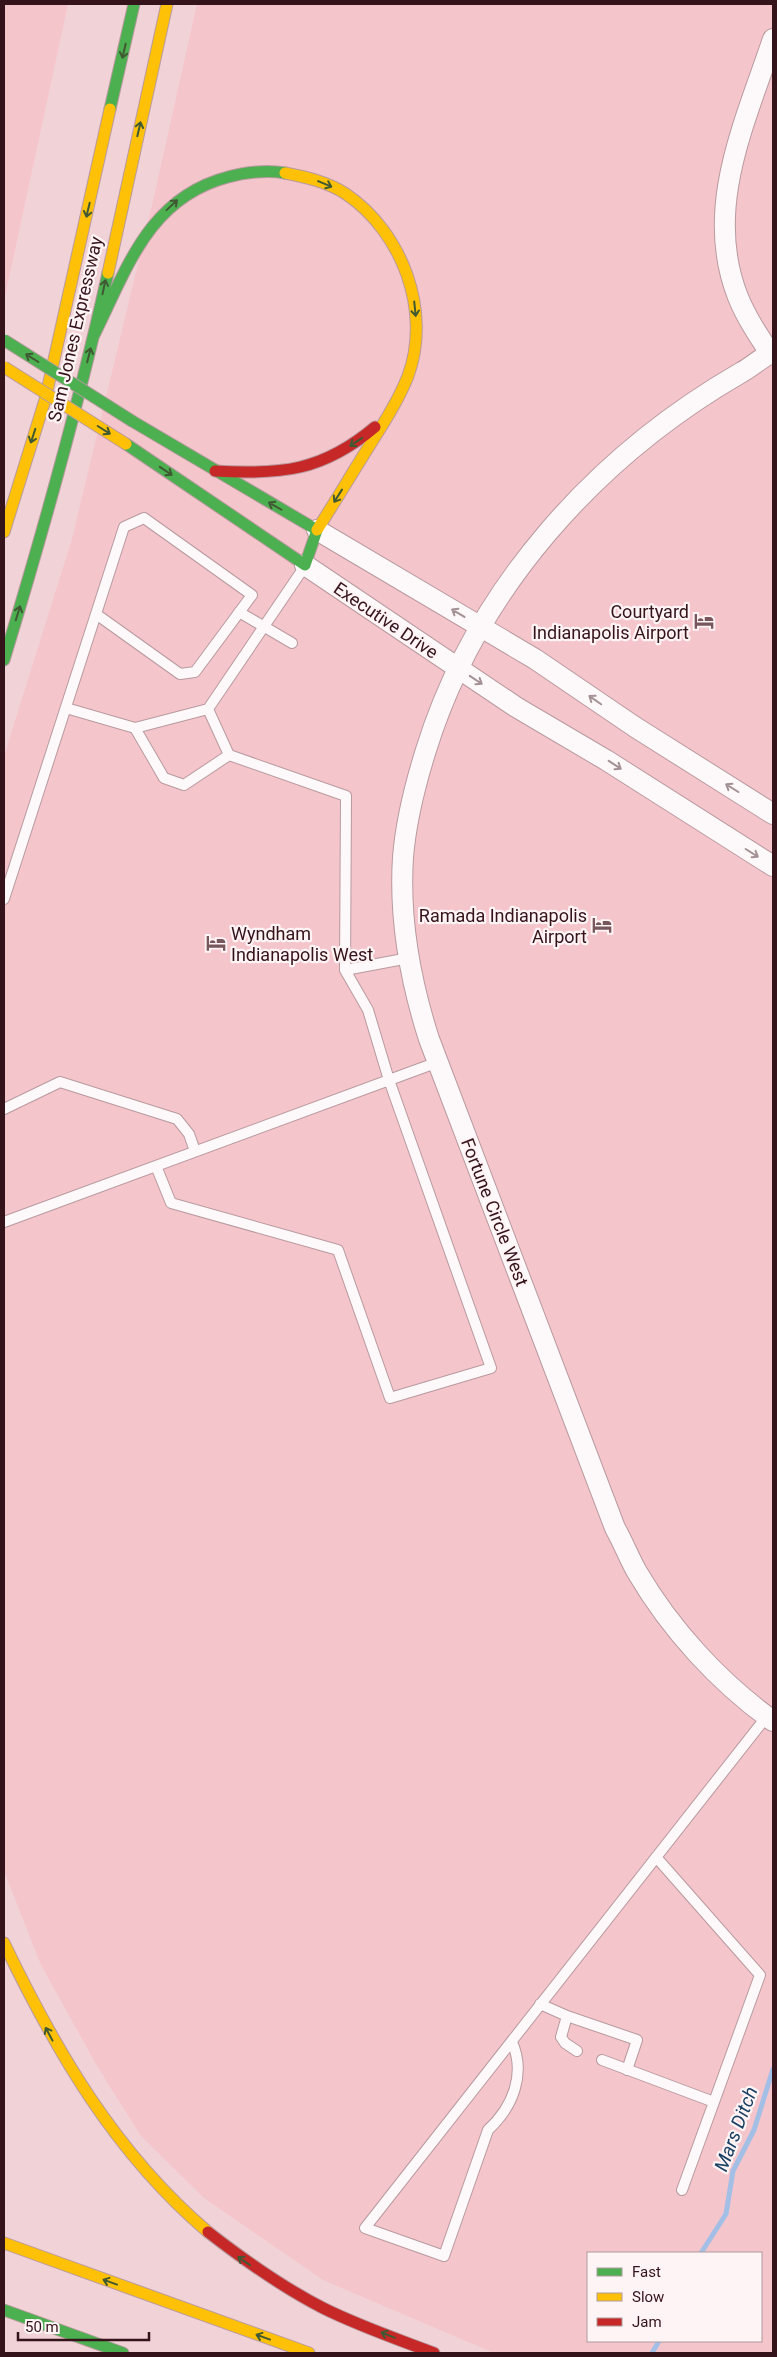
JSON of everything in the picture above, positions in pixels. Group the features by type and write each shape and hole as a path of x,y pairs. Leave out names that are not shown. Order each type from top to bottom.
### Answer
{"main road":[{"name":"Sam Jones Expressway","path":"4,532 45,400 134,4"},
{"name":"Sam Jones Expressway","path":"4,660 39,544 94,335 167,4"},
{"path":"94,335 141,242 172,204 193,190 224,177 261,172 303,176 334,187 368,211 394,241 404,262 410,280 416,315 415,348 392,410 317,530 305,565"},
{"path":"4,340 132,421 317,530"},
{"name":"Executive Drive","path":"4,367 126,444 305,565"},
{"path":"216,471 268,473 315,463 358,441 392,410"},
{"path":"4,504 18,484"},
{"path":"4,1943 53,2043 85,2096 137,2164 187,2215 235,2254 309,2301 434,2353"},
{"path":"4,2243 309,2353"},
{"path":"4,2310 123,2353"}],"street":[{"path":"772,352 750,322 736,292 726,251 724,227 725,202 730,169 773,39"},
{"name":"Fortune Circle West","path":"770,1718 716,1672 680,1633 647,1587 627,1554 601,1494 438,1062 414,989 403,906 405,840 421,768 441,706 457,668 480,626 559,517 602,474 676,414 772,352"},
{"path":"317,530 543,664 635,727 773,814"},
{"name":"Executive Drive","path":"305,565 516,707 606,760 773,866"}],"lane":[{"path":"4,899 124,527 144,518 252,595 196,672 180,674 96,614"},
{"path":"66,708 135,728 208,709 305,565"},
{"path":"239,612 292,643"},
{"path":"156,1166 171,1202 338,1250 390,1398 491,1368 389,1080 368,1010 345,970 346,796 230,755 208,709"},
{"path":"135,728 164,778 184,785 230,755"},
{"path":"345,970 409,958"},
{"path":"4,1222 438,1062"},
{"path":"4,1109 60,1082 177,1119 188,1134 195,1151"},
{"path":"512,2042 518,2056 515,2089 511,2104 502,2117 488,2130 444,2256 365,2228 656,1857 770,1718"},
{"path":"656,1857 760,1975 682,2190"},
{"path":"540,2004 567,2016 637,2040 627,2070"},
{"path":"567,2016 561,2037 565,2043 577,2051"},
{"path":"602,2060 714,2102"}],"shaded area":[{"path":"4,4 68,4 4,301"},
{"path":"197,4 773,4 773,2353 494,2353 323,2280 204,2198 141,2136 97,2066 41,1965 4,1871 4,756 72,539 153,201"}],"waterway":[{"name":"Mars Ditch","path":"702,2252 726,2214 733,2171 754,2130 773,2069"},
{"name":"Mars Ditch","path":"652,2353 658,2342"}],"traffic: fast":[{"path":"110,109 134,4"},
{"path":"94,335 143,239 159,219 178,201 201,187 228,177 256,172 285,173"},
{"path":"4,660 60,467 108,273"},
{"path":"4,340 132,421"},
{"path":"126,444 305,565 317,530 132,421"},
{"path":"4,2310 123,2353"}],"traffic: slow":[{"path":"108,273 167,4"},
{"path":"4,532 45,400 110,109"},
{"path":"285,173 317,180 332,186 346,194 366,210 383,229 397,251 407,275 414,300 416,325 415,351 404,386 317,530"},
{"path":"4,367 126,444"},
{"path":"4,1943 45,2023 67,2061 116,2134 144,2169 208,2232"},
{"path":"4,2243 309,2353"}],"traffic: jam":[{"path":"215,471 261,472 300,467 337,453 356,442 375,427"},
{"path":"208,2232 264,2273 308,2300 350,2321 434,2353"}],"place":[{"name":"Courtyard Indianapolis Airport","path":"704,621"},
{"name":"Ramada Indianapolis Airport","path":"602,925"},
{"name":"Wyndham Indianapolis West","path":"216,943"}]}
